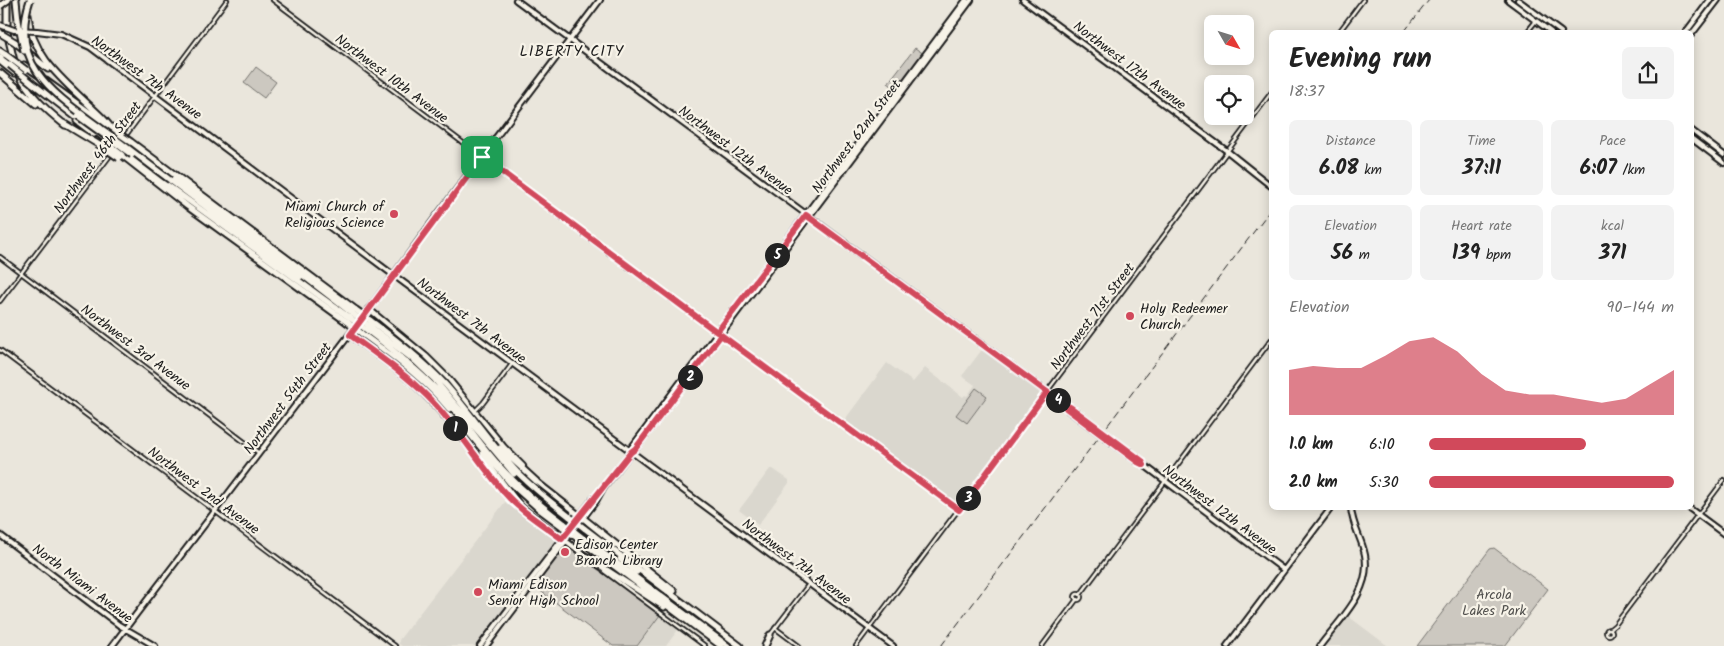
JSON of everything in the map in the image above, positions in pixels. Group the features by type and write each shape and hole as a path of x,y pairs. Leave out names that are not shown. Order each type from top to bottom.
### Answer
{"highway":[{"path":"0,6 8,0"},
{"path":"8,0 7,32 10,51 16,68 36,100 65,125"},
{"path":"17,0 22,43 28,61 36,76 47,90 92,126 365,326 431,388 510,483 539,509 566,522"},
{"path":"29,0 28,25 36,46 48,64 75,92"},
{"path":"29,0 25,23 25,42 30,58 46,85 64,101 290,274"},
{"path":"0,33 16,42 34,56 107,121 111,128"},
{"path":"2,52 9,66"},
{"path":"2,52 117,134"},
{"path":"0,61 32,84 108,146 290,274 324,295"},
{"path":"25,67 117,134 365,326 426,378 504,471 534,500 566,522 728,646"},
{"path":"0,73 44,111 65,125 108,146"},
{"path":"121,155 141,171 324,295"},
{"path":"365,326 411,352 455,396 508,463 566,522 677,613 721,646"},
{"path":"491,442 496,444 536,481"},
{"path":"483,452 482,457 520,506"},
{"path":"582,517 666,584 675,592 678,598"},
{"path":"580,533 678,598 740,646"},
{"path":"580,533 735,646"},
{"path":"587,557 677,613"},
{"path":"765,646 770,635"}],"main road":[{"name":"Northwest 12th Avenue","path":"516,0 1065,405 1284,570"},
{"name":"Northwest 54th Street","path":"112,646 369,310 600,0"},
{"name":"Northwest 62nd Street","path":"807,216 966,0"},
{"name":"Northwest 62nd Street","path":"480,646 596,501 597,496 635,449 719,333 972,0"},
{"name":"Northwest 17th Avenue","path":"1023,0 1228,151 1269,184"},
{"path":"1508,0 1548,30"},
{"path":"1518,0 1558,30"},
{"path":"1688,30 1710,0"},
{"path":"1694,32 1718,0"},
{"path":"1705,7 1710,11"},
{"name":"Northwest 7th Avenue","path":"0,25 14,30 61,34 82,43 156,96 394,276 893,646"},
{"path":"1694,132 1724,155"},
{"path":"1694,140 1724,163"},
{"path":"369,310 426,356 504,447 536,481 582,517"},
{"path":"350,335 417,386 461,436 504,491 520,506 587,557"},
{"path":"552,531 560,533 564,530 574,515 572,509"},
{"path":"1227,646 1329,510"},
{"path":"1320,646 1357,597 1365,576 1365,556 1351,510"},
{"path":"1693,510 1724,534"},
{"name":"North Miami Avenue","path":"0,535 125,629 155,646"},
{"name":"Northwest 62nd Street","path":"486,646 564,540"}],"street":[{"name":"Northwest 46th Street","path":"0,301 227,0"},
{"name":"Northwest 10th Avenue","path":"272,0 959,510"},
{"path":"1340,30 1363,0"},
{"path":"1529,30 1536,21"},
{"name":"Northwest 71st Street","path":"856,646 1269,96"},
{"name":"Northwest 3rd Avenue","path":"0,258 259,453"},
{"path":"1042,646 1077,599 1081,599 1080,594 1269,343"},
{"name":"Northwest 2nd Avenue","path":"0,350 395,646"},
{"path":"475,411 483,404 512,364"},
{"path":"1611,630 1724,480"},
{"path":"587,557 705,646"},
{"path":"770,635 809,584"},
{"path":"775,628 799,646"}],"shaded area":[{"path":"981,351 984,351 1039,391 1040,394 956,505 843,422 887,363 913,382 925,368 963,397 967,396 975,385 962,376"},
{"path":"770,469 773,469 789,480 789,483 758,525 739,510"},
{"name":"Miami Edison Senior High School","path":"505,502 555,538 556,543 479,646 402,646 399,644 399,640"},
{"path":"660,615 677,628 677,631 666,646 637,646"},
{"path":"1348,616 1388,646 1325,646"}],"green space":[{"path":"915,48 924,54 896,89 888,83"},
{"path":"256,67 276,82 264,98 244,83"},
{"path":"976,388 987,396 967,423 956,415"},
{"path":"564,546 660,615 637,646 613,646 534,586"},
{"name":"Arcola Lakes Park","path":"1494,548 1548,589 1505,646 1417,646 1490,549"}],"railway":[{"path":"1406,30 1429,0"},
{"path":"941,646 1269,212"}],"place":[{"name":"Miami Church of Religious Science","path":"394,214"},
{"name":"Holy Redeemer Church","path":"1130,316"},
{"name":"Edison Center Branch Library","path":"565,552"},
{"name":"Miami Edison Senior High School","path":"478,592"}],"district":[{"name":"LIBERTY CITY","path":"572,51"}],"route":[{"path":"482,157 350,335 412,382 428,397 504,491 534,518 562,539 635,449 721,335 959,510 1047,392 1070,407 1142,461 1144,465 1140,464 1066,408 1065,405 1047,392 806,215 717,332 482,157"}]}
